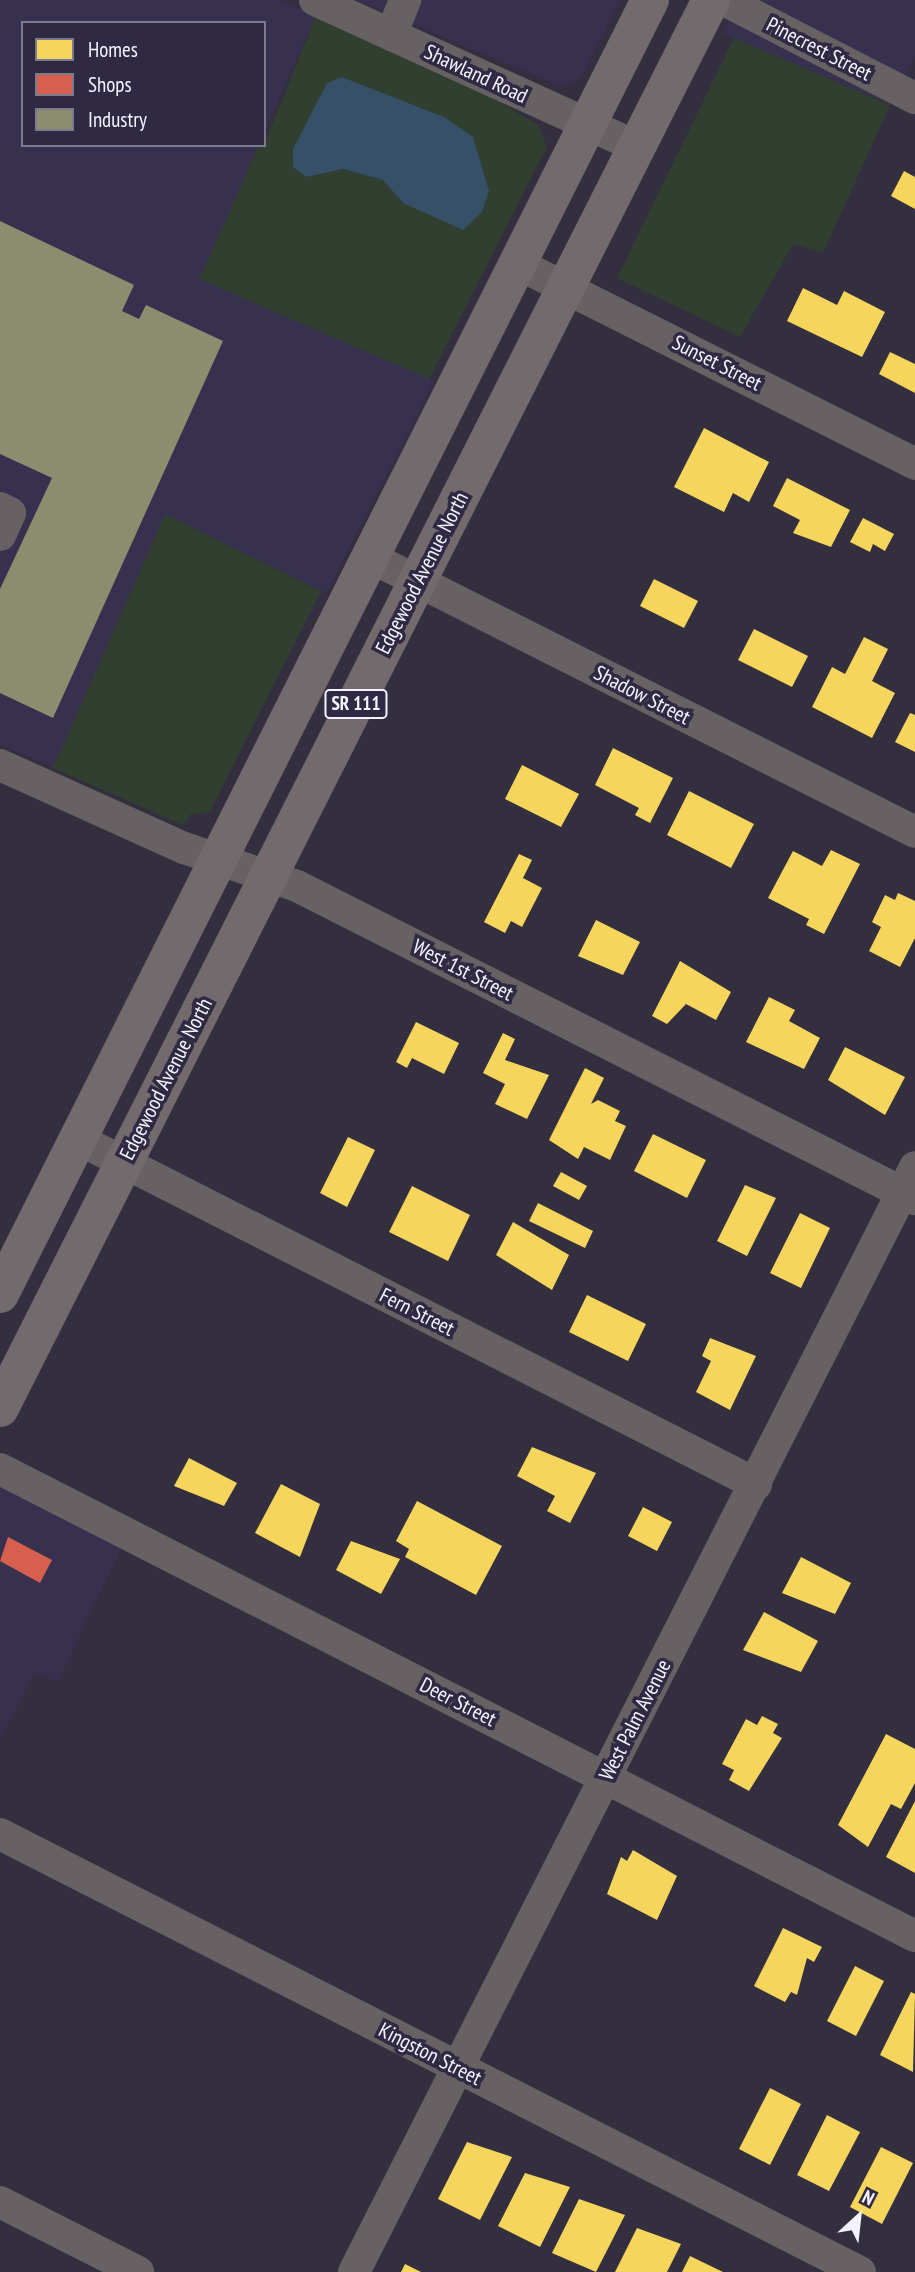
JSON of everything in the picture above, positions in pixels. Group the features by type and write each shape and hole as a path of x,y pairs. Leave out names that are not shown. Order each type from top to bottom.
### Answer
{"main road":[{"name":"SR 111","path":"0,1294 650,0"},
{"name":"Edgewood Avenue North","path":"0,1408 711,0"}],"street":[{"name":"Shawland Road","path":"315,0 637,147"},
{"path":"391,34 405,0"},
{"name":"Pinecrest Street","path":"723,0 915,97"},
{"name":"Sunset Street","path":"518,264 915,464"},
{"path":"0,509 10,513 0,535"},
{"name":"Shadow Street","path":"370,557 915,832"},
{"name":"West 1st Street","path":"0,765 218,861 297,886 911,1186"},
{"name":"Fern Street","path":"78,1139 756,1484"},
{"name":"West Palm Avenue","path":"354,2272 911,1186"},
{"name":"Deer Street","path":"0,1468 915,1936"},
{"name":"Kingston Street","path":"0,1834 860,2272"},
{"path":"0,2202 138,2272"}],"shaded area":[{"path":"0,0 282,0 316,16 266,128 266,21 21,21 21,147 258,147 200,279 435,381 326,593 165,514 53,768 0,744"},
{"path":"355,0 621,0 581,78 561,87"},
{"path":"739,0 915,0 915,57 890,105 722,33"},
{"path":"0,1459 132,1526 58,1682 35,1672 0,1740"}],"green space":[{"path":"316,16 465,82 538,125 547,147 429,379 199,279 258,147 266,147 266,140","holes":["342,77 444,117 458,132 403,203 383,180 343,169 306,177 294,149 327,83"]},
{"path":"734,38 890,105 823,253 793,244 740,337 617,278"},
{"path":"165,514 321,591 210,812 191,814 183,825 53,768"}],"water":[{"path":"342,77 444,117 473,137 489,191 482,212 463,230 403,203 383,180 343,169 306,177 293,167 293,149 327,83"}],"building: Homes":[{"path":"904,171 915,177 915,209 891,196"},
{"path":"803,288 837,305 844,291 885,312 862,357 787,321"},
{"path":"890,352 915,364 915,393 879,374"},
{"path":"704,428 769,462 749,502 733,493 724,512 674,487"},
{"path":"787,478 850,510 831,547 793,533 800,520 773,506"},
{"path":"863,518 894,534 885,551 873,544 870,552 850,542"},
{"path":"654,579 698,601 684,628 640,606"},
{"path":"754,629 808,656 792,687 738,660"},
{"path":"864,637 888,649 872,681 895,693 872,738 812,707 832,667 845,674"},
{"path":"910,713 915,715 915,752 895,742"},
{"path":"613,748 673,778 650,823 635,815 639,808 595,785"},
{"path":"522,765 579,794 561,827 505,799"},
{"path":"689,791 754,824 731,868 667,835"},
{"path":"831,850 860,864 824,934 806,925 809,919 768,898 793,851 822,866"},
{"path":"519,854 532,860 523,878 542,888 522,927 511,921 505,933 484,922"},
{"path":"898,893 915,901 915,938 900,967 869,951 881,927 872,922 885,895 895,900"},
{"path":"596,920 640,942 623,975 578,956"},
{"path":"680,961 731,992 716,1020 686,1004 667,1024 652,1016"},
{"path":"769,997 795,1010 789,1021 820,1038 804,1069 746,1042"},
{"path":"416,1022 459,1043 444,1074 412,1058 407,1068 396,1062"},
{"path":"503,1033 515,1039 505,1060 549,1075 527,1119 495,1104 505,1084 483,1073"},
{"path":"845,1047 905,1077 885,1115 828,1080"},
{"path":"585,1068 604,1078 591,1104 598,1100 620,1111 615,1121 626,1126 610,1160 584,1147 578,1159 549,1140"},
{"path":"653,1134 706,1160 687,1198 634,1171"},
{"path":"348,1137 375,1150 347,1207 320,1193"},
{"path":"561,1172 587,1186 579,1200 553,1186"},
{"path":"745,1185 776,1198 747,1256 717,1241"},
{"path":"412,1186 470,1215 448,1261 389,1232"},
{"path":"538,1203 593,1231 585,1248 529,1221"},
{"path":"800,1213 830,1228 801,1288 770,1273"},
{"path":"513,1222 569,1255 552,1290 496,1255"},
{"path":"587,1295 646,1324 628,1361 569,1332"},
{"path":"710,1338 756,1356 730,1410 696,1392 711,1361 702,1356"},
{"path":"532,1447 596,1473 570,1523 547,1511 555,1496 517,1476"},
{"path":"189,1458 237,1483 224,1506 174,1486"},
{"path":"281,1484 320,1504 300,1557 255,1533"},
{"path":"417,1501 502,1546 476,1595 405,1557 409,1549 396,1541"},
{"path":"643,1507 672,1522 657,1551 628,1536"},
{"path":"351,1541 400,1559 381,1594 336,1570"},
{"path":"801,1557 851,1583 835,1614 782,1593"},
{"path":"764,1612 818,1641 801,1672 743,1650"},
{"path":"762,1716 778,1724 773,1733 782,1738 749,1791 729,1780 734,1770 722,1764 746,1719 757,1725"},
{"path":"886,1734 915,1749 915,1783 901,1809 891,1804 868,1847 838,1825"},
{"path":"915,1801 915,1873 886,1857"},
{"path":"633,1850 677,1876 657,1920 607,1894 621,1857 627,1861"},
{"path":"783,1928 822,1947 814,1962 807,1958 797,1995 791,1992 785,2002 754,1986"},
{"path":"855,1966 884,1981 856,2036 827,2021"},
{"path":"911,1992 915,1994 913,2072 880,2055"},
{"path":"770,2088 801,2104 770,2165 739,2149"},
{"path":"827,2115 860,2132 829,2191 797,2175"},
{"path":"467,2142 512,2157 480,2220 438,2199"},
{"path":"881,2147 913,2163 882,2224 850,2207"},
{"path":"525,2173 570,2187 540,2247 498,2226"},
{"path":"579,2199 625,2215 596,2272 552,2253"},
{"path":"637,2228 681,2244 667,2272 615,2272"},
{"path":"690,2256 723,2272 682,2272"},
{"path":"405,2264 421,2272 401,2272"}],"building: Shops":[{"path":"8,1537 52,1560 40,1583 0,1561"}],"building: Industry":[{"path":"0,221 134,285 122,311 139,319 146,305 223,341 53,718 0,693 0,589 52,478 0,454"}]}
